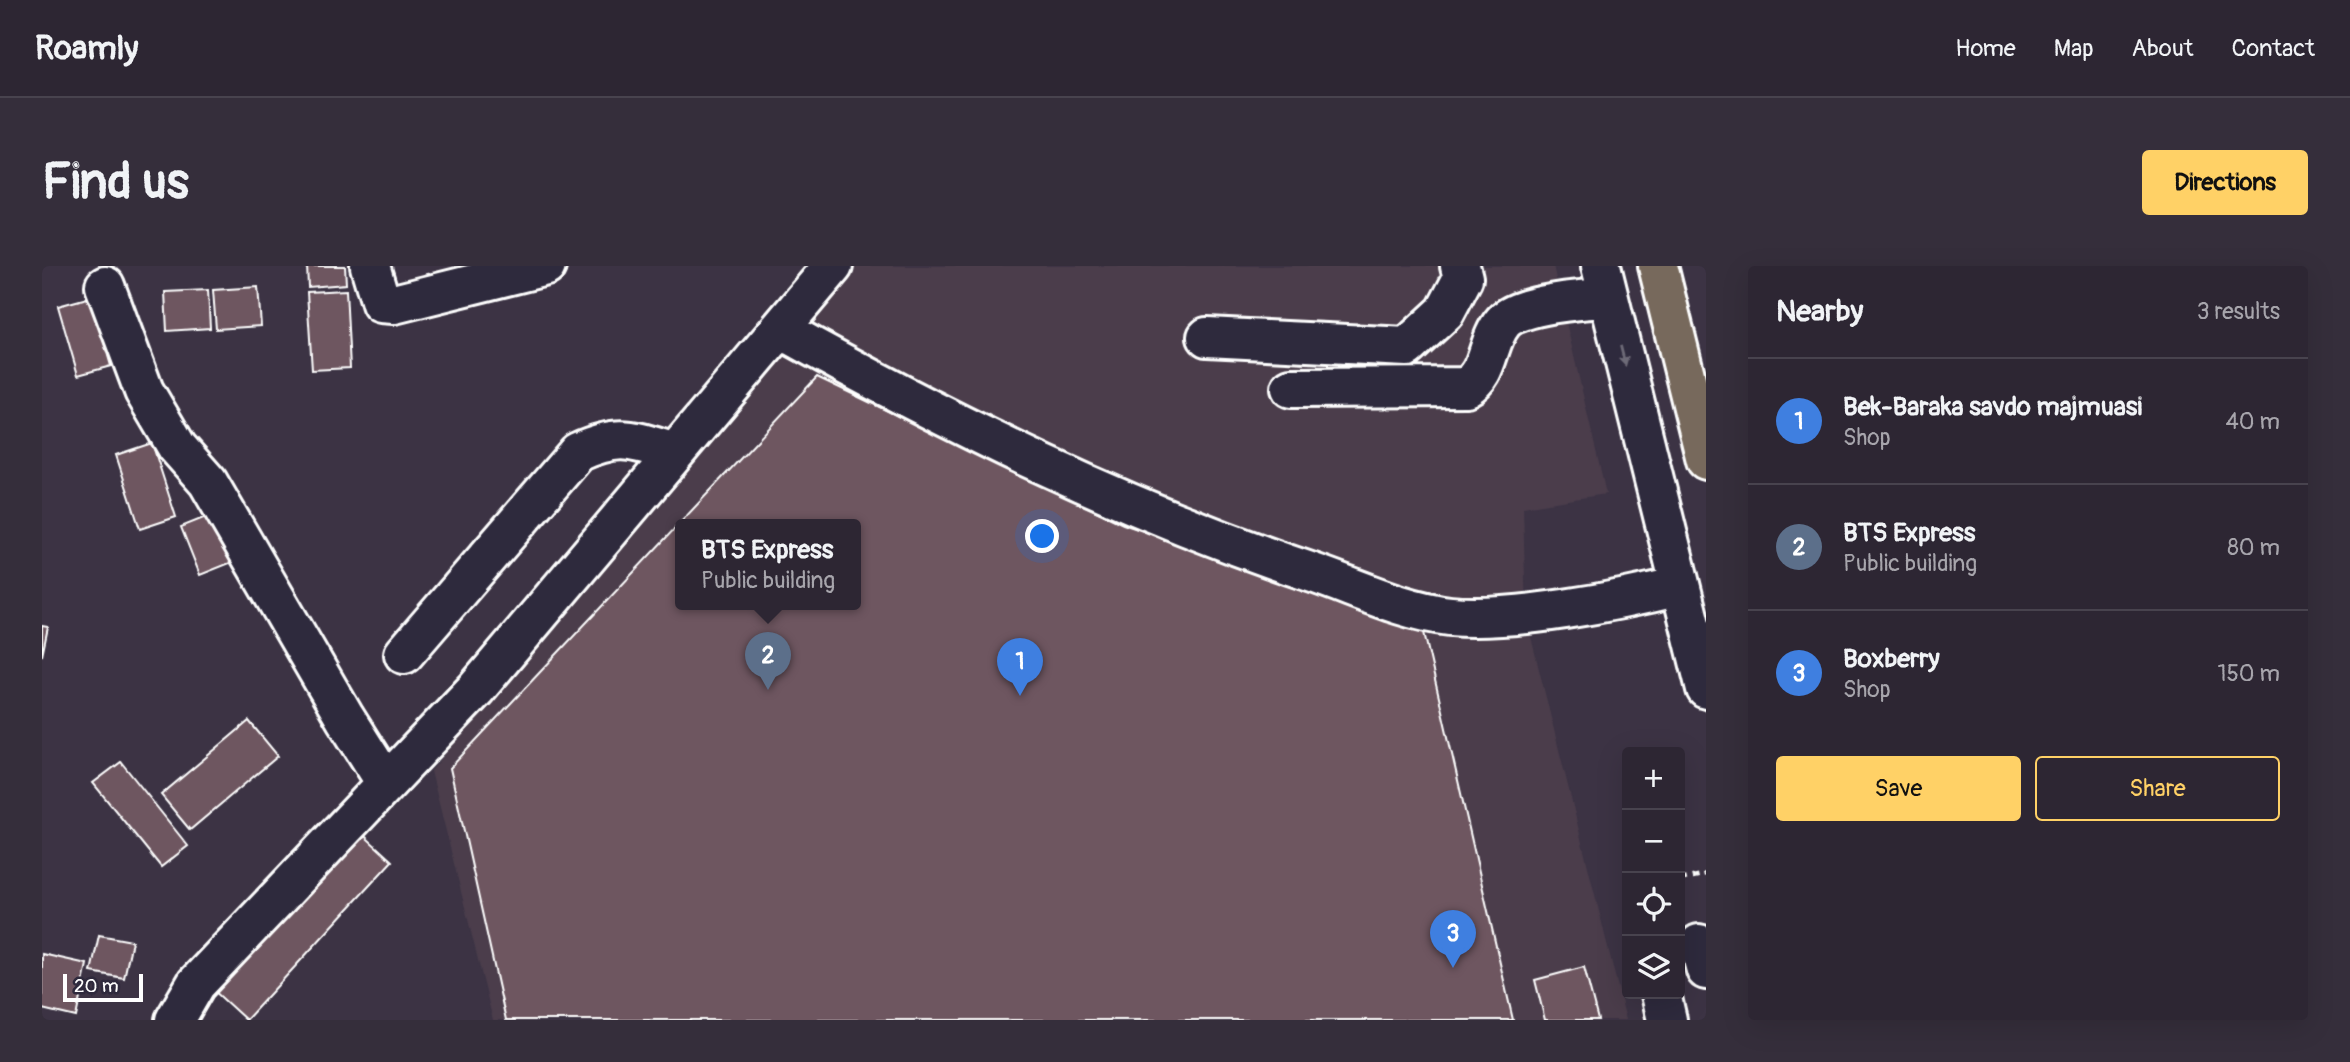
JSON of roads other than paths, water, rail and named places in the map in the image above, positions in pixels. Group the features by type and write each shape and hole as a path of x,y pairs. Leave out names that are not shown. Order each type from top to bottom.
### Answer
{"highway":[{"path":"1658,266 1706,460"}],"street":[{"path":"370,266 381,303 394,304 547,266"},
{"path":"176,1020 196,984 476,689 833,266"},
{"path":"1206,337 1407,347 1445,312 1463,278 1460,266"},
{"path":"1291,388 1466,387 1479,380 1501,324 1512,313 1585,299 1604,282 1706,689"},
{"path":"105,286 144,391 177,447 208,482 345,718 386,783"},
{"path":"780,329 905,398 1128,505 1395,602 1448,616 1473,616 1535,612 1680,586"},
{"path":"404,654 578,452 606,439 629,439 675,453"},
{"path":"1662,999 1667,1020"}],"place":[{"name":"BTS Express","path":"768,690"},
{"name":"Bek-Baraka savdo majmuasi","path":"1020,696"},
{"name":"Boxberry","path":"1453,968"}]}
